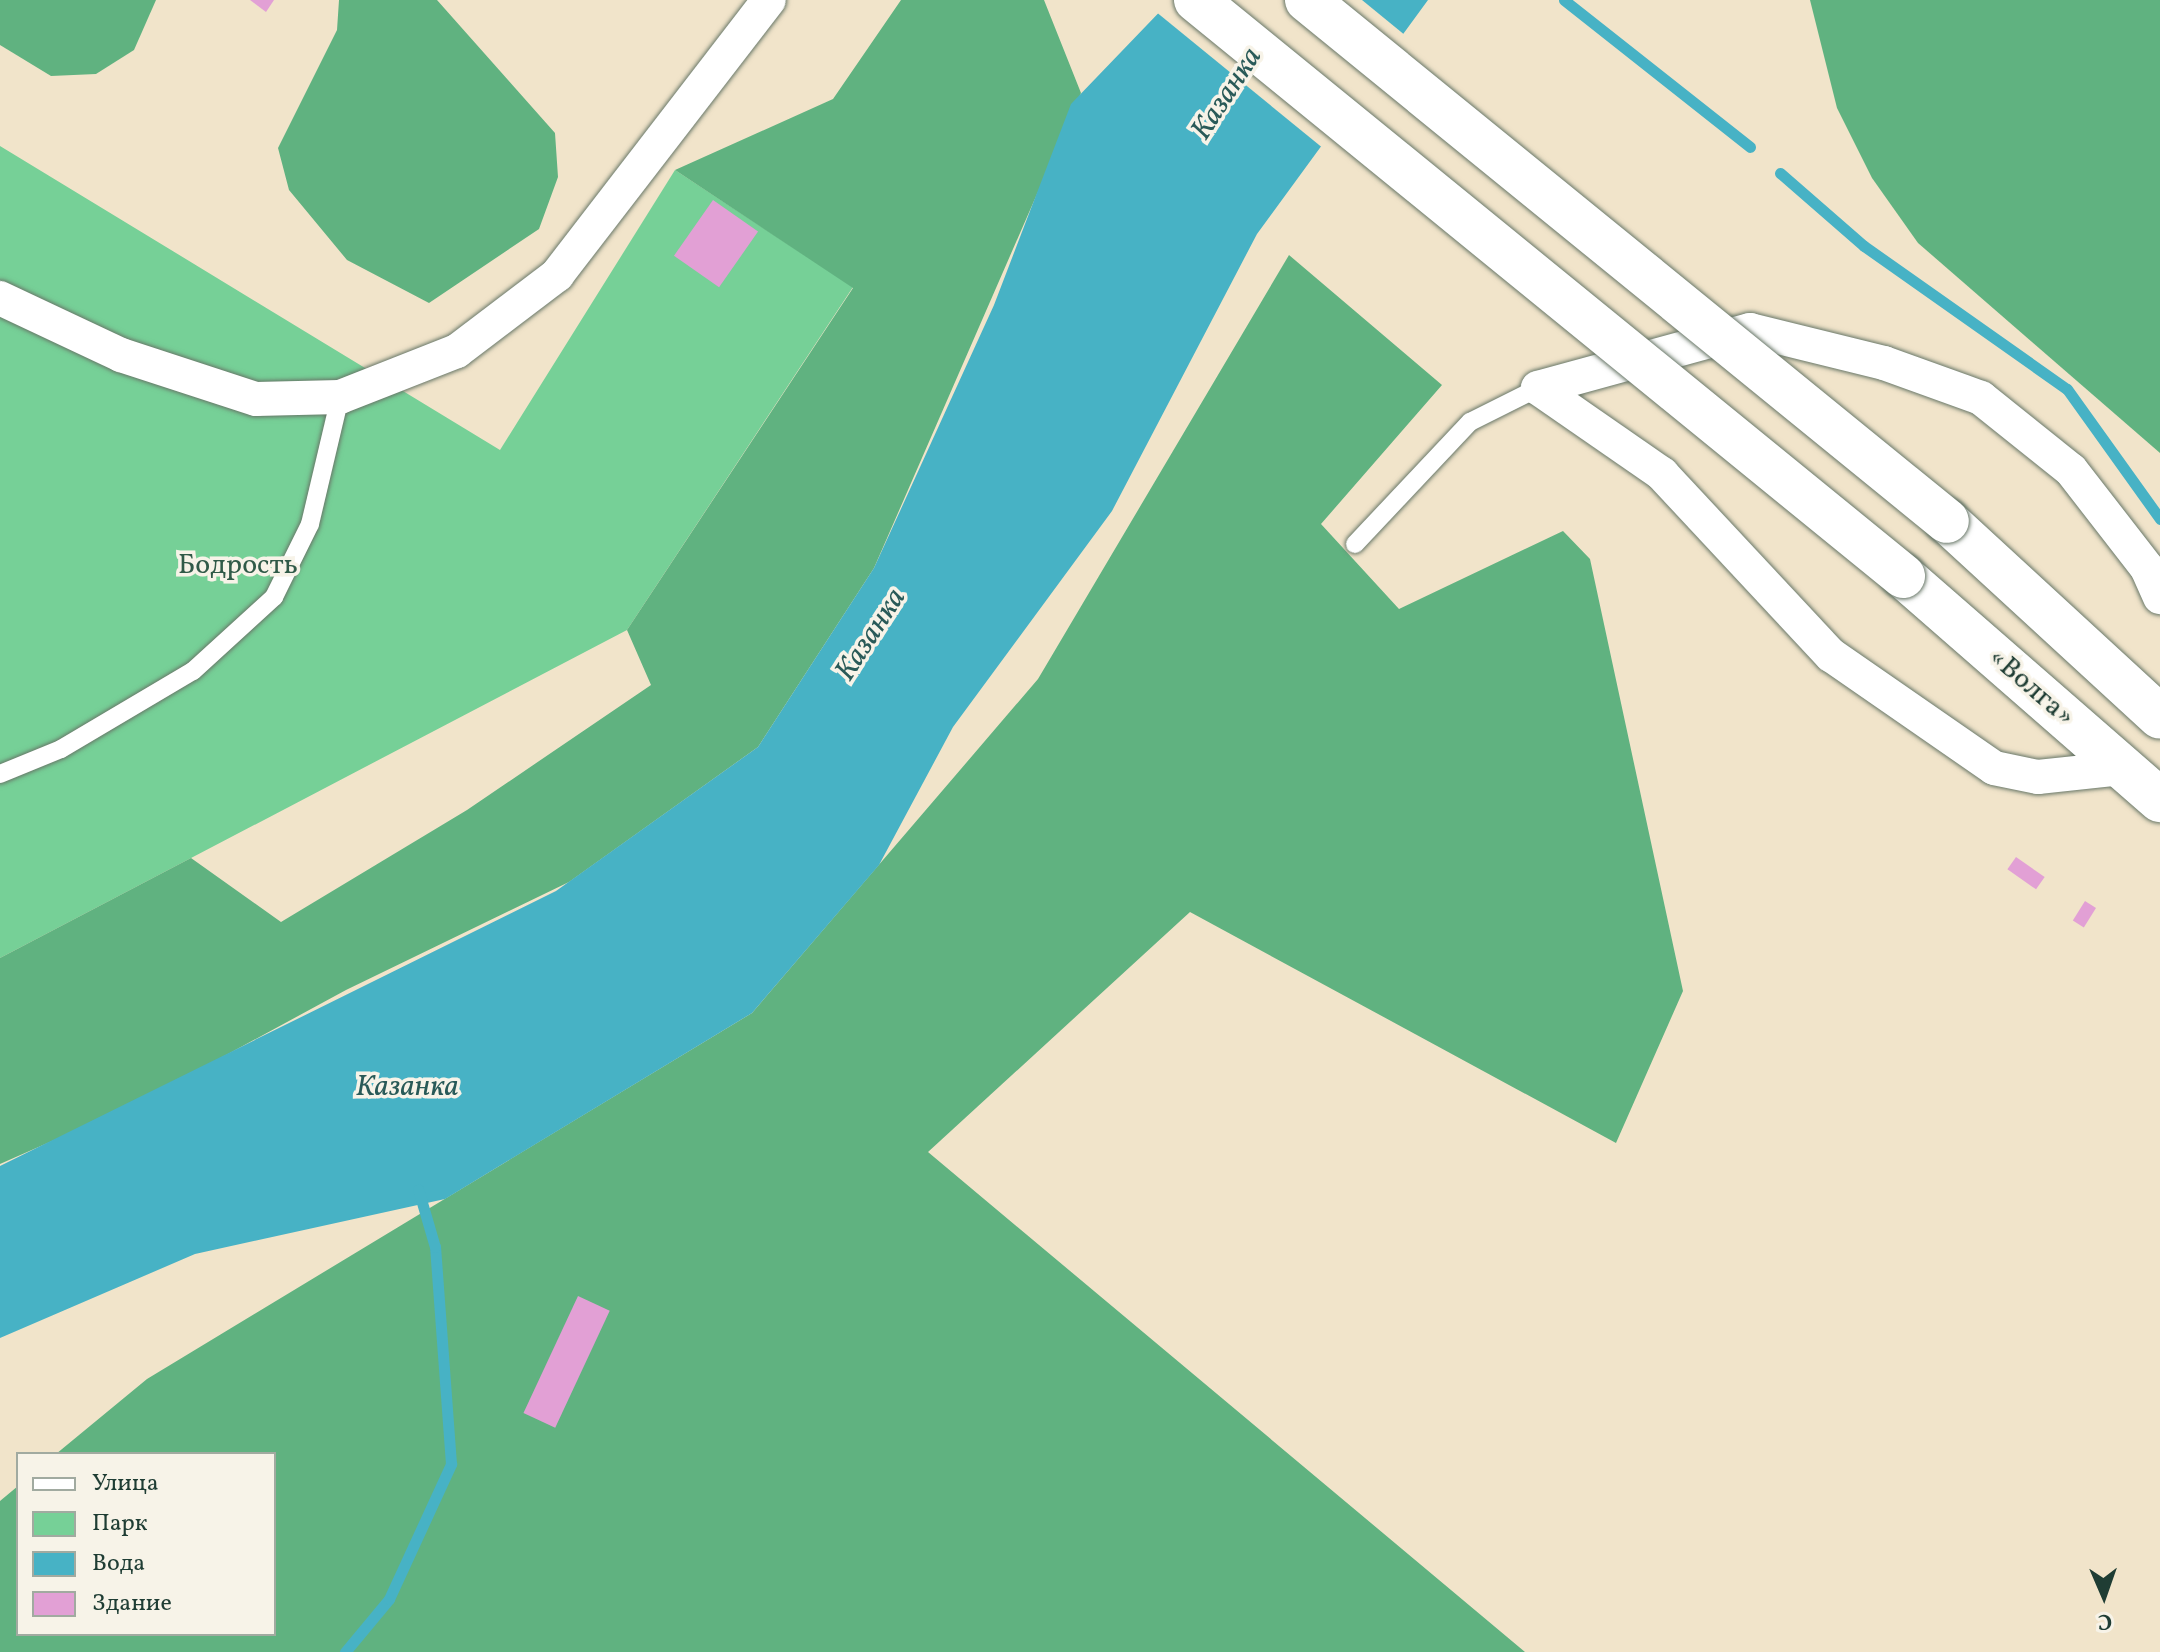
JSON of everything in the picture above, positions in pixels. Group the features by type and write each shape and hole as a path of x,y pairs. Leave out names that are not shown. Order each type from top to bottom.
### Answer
{"highway":[{"name":"«Волга»","path":"1196,0 1903,576 2160,800"},
{"path":"1307,0 1947,521 2160,717"}],"street":[{"path":"0,298 121,355 256,399 340,397 457,351 557,275 769,0"},
{"path":"1538,388 1750,330 1884,363 1981,398 2071,470 2147,568 2160,597"},
{"path":"1538,388 1662,474 1831,655 1994,768 2038,777 2122,768"}],"lane":[{"path":"1355,544 1470,422 1538,388"},
{"path":"0,774 61,749 193,671 274,597 310,524 340,397"}],"green space":[{"path":"0,0 156,0 134,50 96,74 51,76 0,45"},
{"path":"339,0 437,0 555,133 558,177 539,229 429,303 347,260 289,190 278,148 337,30"},
{"path":"901,0 1044,0 1081,93 874,568 758,747 569,882 346,990 136,1104 0,1164 0,958 191,858 281,922 467,810 651,685 627,630 853,288 675,170 833,99"},
{"path":"1810,0 2160,0 2160,453 1918,243 1872,178 1837,108"},
{"name":"Бодрость","path":"0,146 500,450 675,170 853,287 627,630 0,958"},
{"path":"1289,255 1442,385 1321,524 1399,609 1563,531 1590,559 1683,991 1616,1143 1190,912 928,1152 1525,1652 0,1652 0,1501 16,1488 16,1636 276,1636 276,1452 58,1452 147,1379 752,1013 1038,679"}],"water":[{"name":"Казанка","path":"1171,0 1428,0 1257,234 1112,511 953,727 879,865 752,1013 445,1199 195,1254 0,1338 0,1166 556,891 758,747 874,568 994,305 1071,104"}],"pier":[{"path":"1166,0 1362,0 1406,36 1324,149 1155,11"}],"building":[{"path":"250,0 274,0 266,12"},
{"path":"713,200 758,232 719,287 674,256"},
{"path":"2016,857 2045,877 2036,889 2007,869"},
{"path":"2085,901 2096,908 2084,927 2073,921"},
{"path":"578,1296 610,1311 555,1428 523,1413"}],"waterway":[{"path":"1564,0 1750,147"},
{"path":"1780,173 1864,246 2067,389 2160,519"},
{"path":"345,1652 389,1599 451,1464 435,1247 418,1189"}]}
